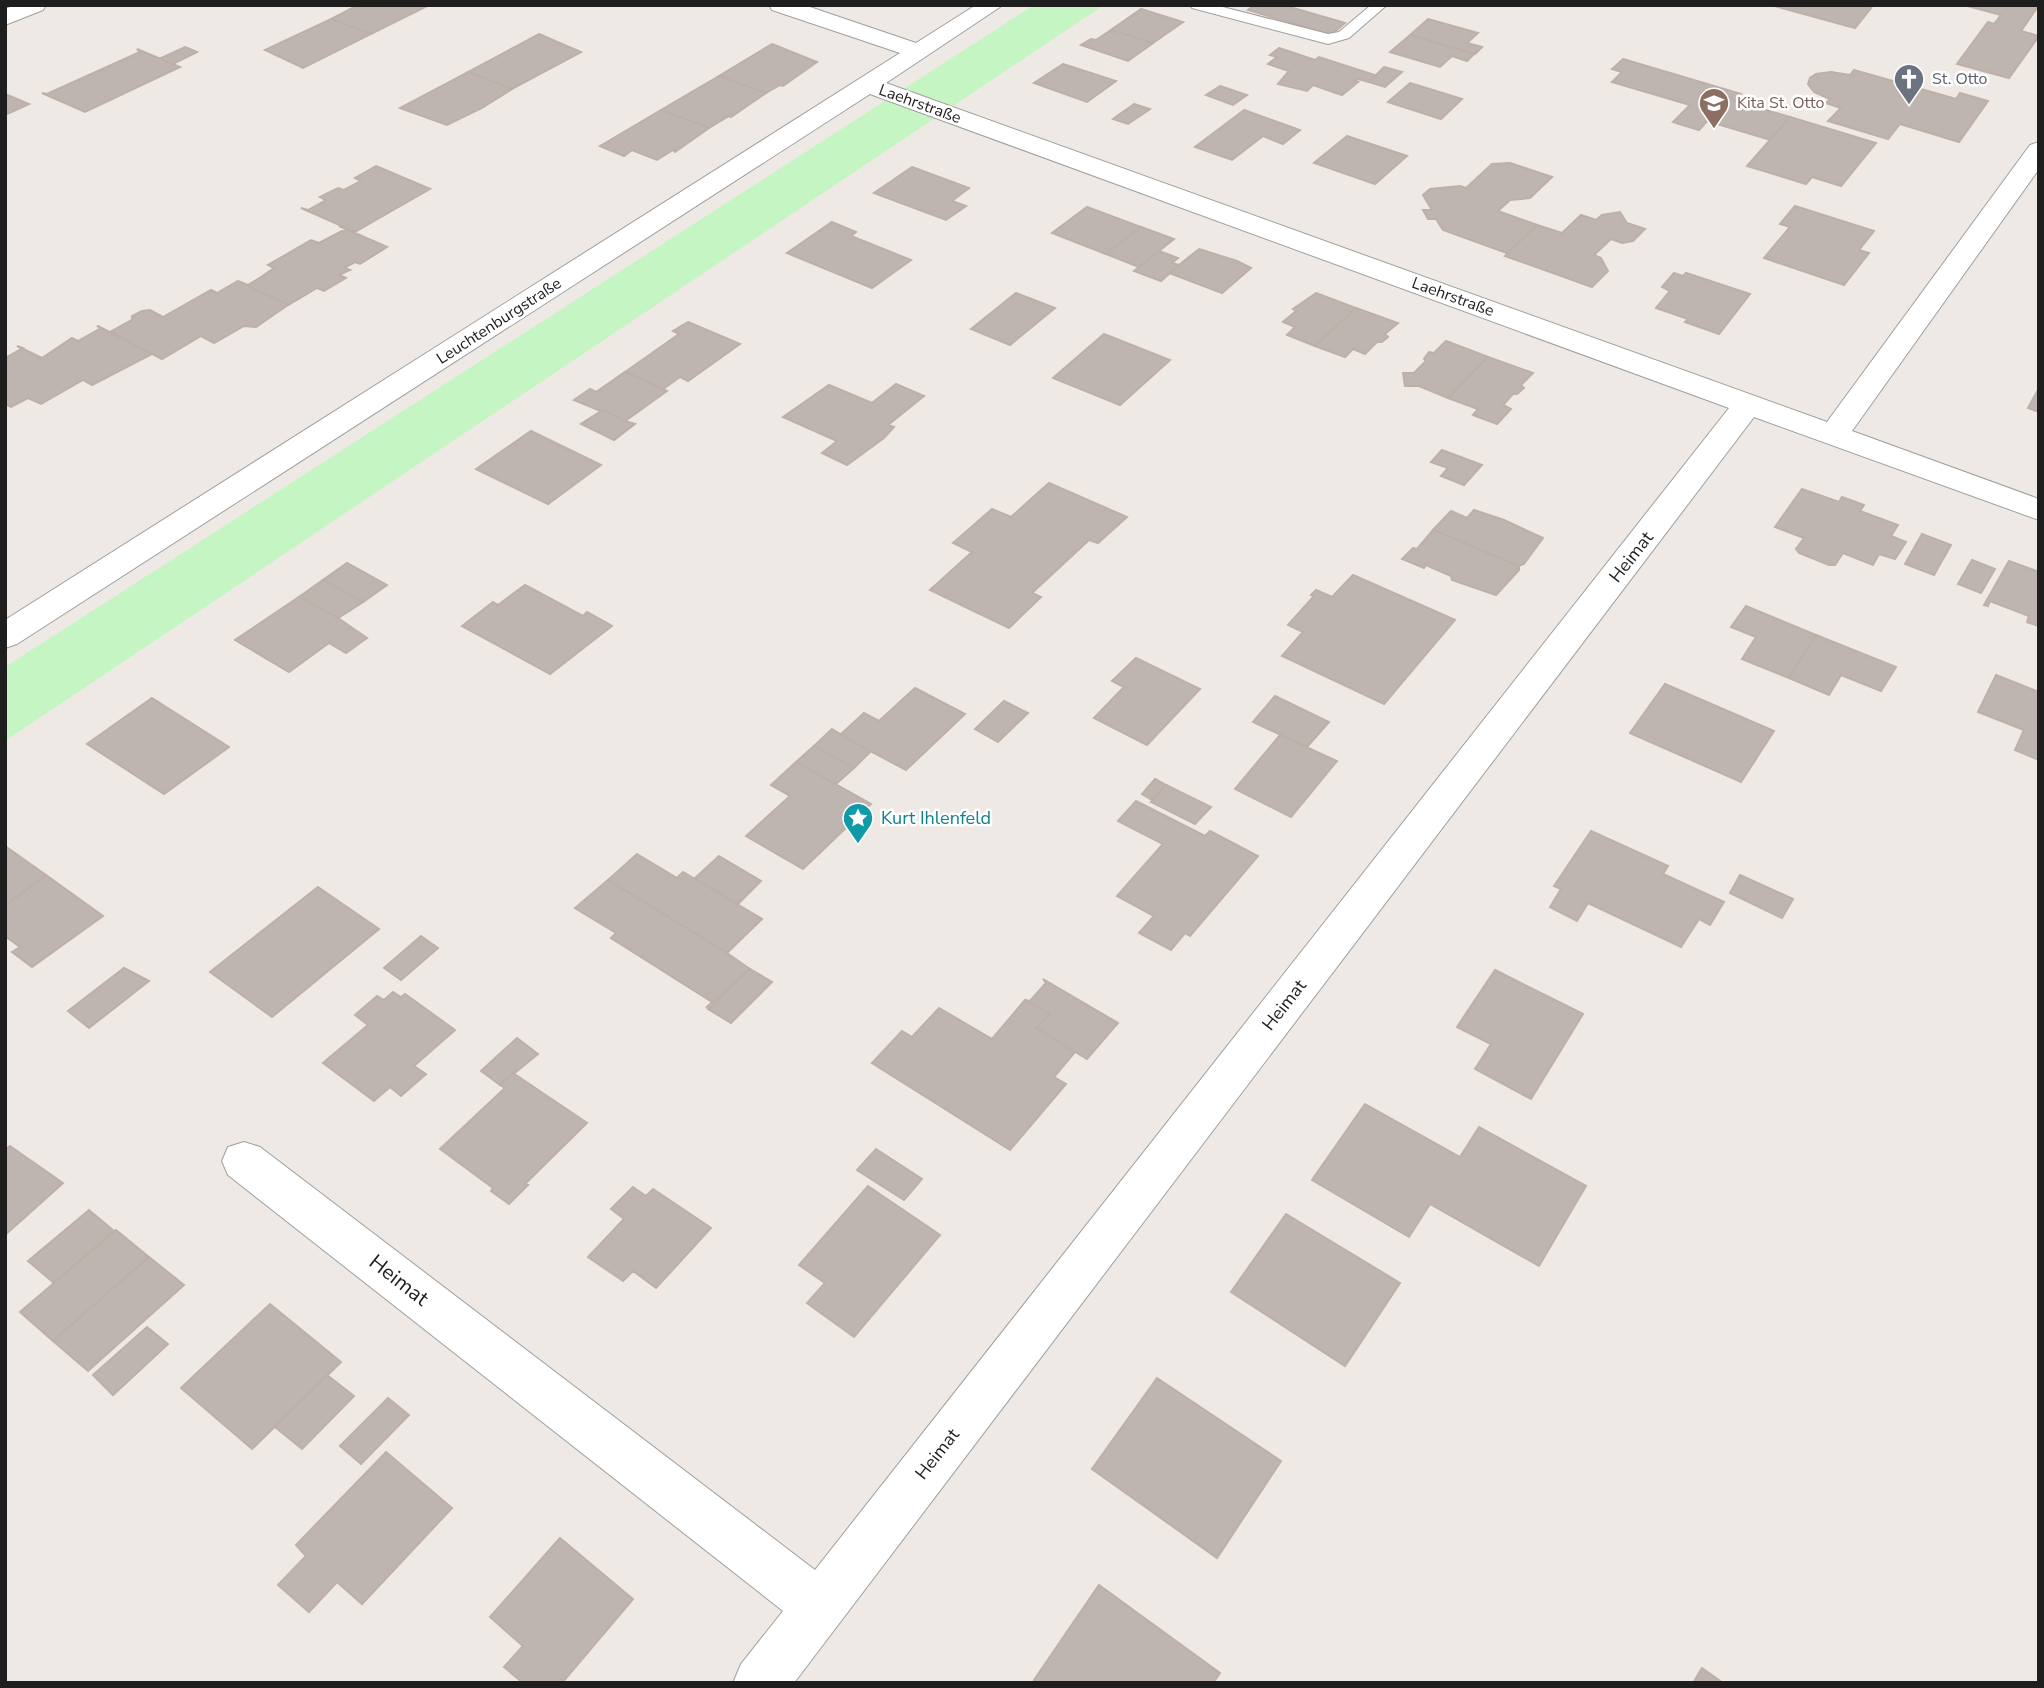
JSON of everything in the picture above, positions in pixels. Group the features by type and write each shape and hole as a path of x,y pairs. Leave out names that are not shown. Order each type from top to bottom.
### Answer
{"street":[{"path":"5,19 35,5"},
{"path":"780,5 919,52"},
{"name":"Leuchtenburgstraße","path":"5,636 992,5"},
{"name":"Laehrstraße","path":"868,85 2039,510"},
{"path":"1834,435 2039,149"},
{"name":"Heimat","path":"760,1683 1748,404"},
{"name":"Heimat","path":"244,1161 819,1606"}],"lane":[{"path":"1197,5 1328,39 1344,35 1380,5"}],"green space":[{"path":"1034,5 1104,5 5,741 5,667"}],"building":[{"path":"358,5 429,5 371,34 331,19"},
{"path":"1255,5 1283,5 1345,23 1331,35 1248,10"},
{"path":"1771,5 1860,5 1871,8 1855,28"},
{"path":"1964,5 2039,5 2021,31 2039,36 2009,78 1957,64 1988,22 1994,24 2001,15"},
{"path":"1141,9 1183,22 1153,43 1111,30"},
{"path":"331,19 371,34 303,68 265,50"},
{"path":"1428,19 1478,33 1467,43 1482,47 1475,54 1410,35"},
{"path":"1111,30 1153,43 1128,61 1081,45 1091,39 1096,40"},
{"path":"539,34 581,52 512,89 468,72"},
{"path":"1410,35 1474,54 1467,61 1452,56 1440,67 1390,52"},
{"path":"772,44 817,62 783,86 766,93 719,76"},
{"path":"185,47 197,52 173,64 159,59"},
{"path":"1279,48 1315,60 1319,57 1378,76 1369,82 1358,79 1354,81 1358,82 1342,95 1313,85 1307,91 1278,84 1289,71 1268,64 1277,57 1270,55"},
{"path":"137,49 180,67 85,112 42,93 47,94 140,52"},
{"path":"1623,59 1741,94 1734,101 1790,117 1771,140 1707,121 1699,130 1673,122 1690,105 1612,82 1622,72 1612,69"},
{"path":"1063,64 1116,81 1087,102 1034,83"},
{"path":"1384,67 1402,72 1385,87 1369,82"},
{"name":"St. Otto","path":"1854,70 1956,99 1960,93 1988,101 1959,142 1900,124 1888,139 1828,121 1841,108 1826,103 1830,99 1814,92 1808,84 1810,78 1816,74 1831,72 1850,75"},
{"path":"468,72 512,89 447,125 400,108"},
{"path":"719,76 766,93 731,117 709,128 661,110"},
{"path":"1410,83 1462,99 1441,119 1388,102"},
{"path":"1220,86 1247,95 1233,105 1206,95"},
{"path":"5,94 29,104 5,115"},
{"path":"1134,104 1150,109 1128,124 1113,119"},
{"path":"661,110 709,128 675,152 673,150 657,160 632,150 624,156 600,146"},
{"path":"1244,110 1300,130 1283,144 1263,136 1232,160 1195,147"},
{"path":"1790,117 1876,143 1841,186 1812,177 1806,184 1747,166"},
{"path":"1347,136 1407,156 1375,184 1314,163"},
{"path":"1510,163 1552,177 1530,198 1510,200 1498,211 1537,225 1507,253 1443,230 1436,219 1428,219 1423,210 1432,210 1423,195 1430,189 1460,186 1466,188 1492,164"},
{"path":"376,166 430,189 355,232 301,208 308,210 326,200 320,197 338,188 344,190 361,181 355,178"},
{"path":"912,167 969,188 952,201 966,206 946,220 874,193"},
{"path":"1795,206 1874,231 1859,250 1869,253 1844,285 1764,258 1790,227 1780,224"},
{"path":"1087,207 1141,227 1106,254 1052,233"},
{"path":"1620,212 1627,223 1645,229 1633,241 1622,243 1611,239 1594,255 1601,258 1608,271 1592,287 1505,256 1537,225 1562,233 1581,215 1596,220 1602,215"},
{"path":"832,222 856,232 851,236 911,260 872,288 787,253"},
{"path":"1141,227 1174,239 1139,267 1106,254"},
{"path":"346,229 387,247 360,264 355,262 344,268 350,270 339,275 346,278 324,291 317,288 288,305 240,282 248,285 274,268 268,265 311,240 319,243"},
{"path":"1199,249 1251,268 1222,293 1169,273"},
{"path":"1159,251 1178,258 1172,263 1179,265 1161,281 1134,271"},
{"path":"1674,273 1683,276 1686,273 1750,294 1719,334 1656,308 1670,291 1662,287"},
{"path":"238,281 288,305 256,327 244,326 214,343 201,336 162,359 110,332 142,311 150,310 163,317 211,290 217,293"},
{"path":"1016,293 1055,308 1010,345 971,329"},
{"path":"1316,293 1356,308 1315,346 1287,335 1295,327 1283,322 1296,311 1293,309"},
{"path":"1356,308 1398,323 1385,334 1388,337 1377,342 1365,354 1353,349 1345,357 1315,346"},
{"path":"688,322 740,344 688,381 680,377 663,389 625,372 679,334 673,331"},
{"path":"98,326 152,354 92,385 83,380 41,404 28,398 11,407 5,404 5,358 22,348 42,358 72,338 78,341 101,328"},
{"path":"1104,334 1170,360 1120,405 1053,378"},
{"path":"1446,341 1488,357 1448,398 1419,386 1405,386 1403,373 1414,373 1426,361 1424,359 1429,352 1434,353"},
{"path":"1488,357 1533,373 1521,385 1524,388 1513,394 1503,405 1511,409 1497,424 1473,415 1478,409 1448,398"},
{"path":"625,372 667,391 625,421 574,400 590,389 596,392"},
{"path":"896,384 924,396 888,425 894,427 884,438 847,465 822,453 837,441 783,417 829,385 872,403"},
{"path":"2039,388 2039,412 2028,408"},
{"path":"603,410 635,424 614,440 581,424"},
{"path":"531,431 601,465 548,504 476,469"},
{"path":"1442,450 1482,465 1464,485 1441,476 1448,468 1431,462"},
{"path":"1049,483 1127,517 1098,543 1089,540 1032,593 1041,597 1009,628 930,590 972,552 953,543 992,509 1011,517"},
{"path":"1802,489 1839,502 1842,497 1864,505 1860,511 1898,525 1891,536 1906,542 1895,559 1879,554 1873,565 1843,553 1835,565 1829,565 1799,553 1796,549 1804,538 1775,527"},
{"path":"1474,510 1543,538 1524,564 1519,566 1433,530 1451,511 1467,518"},
{"path":"1433,530 1519,566 1519,570 1496,595 1452,580 1451,576 1426,565 1424,568 1402,559 1413,548 1417,549"},
{"path":"1922,534 1951,545 1934,575 1905,564"},
{"path":"1972,560 1995,569 1981,593 1958,584"},
{"path":"2009,561 2039,572 2039,626 2027,622 2029,616 1990,601 1988,606 1984,605"},
{"path":"347,563 387,585 363,602 323,580"},
{"path":"1353,575 1455,620 1384,704 1282,656 1303,632 1288,625 1314,596 1311,595 1316,590 1332,597"},
{"path":"323,580 363,602 338,618 299,597"},
{"path":"525,585 583,616 587,612 612,626 550,674 462,626 493,602 498,605"},
{"path":"299,597 338,618 367,638 346,653 329,643 289,672 235,640"},
{"path":"1746,606 1816,635 1789,678 1742,659 1756,637 1731,627"},
{"path":"1816,635 1896,667 1881,691 1841,675 1829,695 1789,678"},
{"path":"1136,658 1200,689 1147,745 1094,718 1124,687 1112,681"},
{"path":"1996,675 2039,692 2039,760 2015,750 2024,730 1978,712"},
{"path":"1665,684 1774,731 1741,782 1630,733"},
{"path":"915,688 965,714 906,770 840,735 864,713 879,721"},
{"path":"1275,696 1329,722 1307,747 1253,722"},
{"path":"152,698 229,747 164,794 87,744"},
{"path":"1004,701 1028,713 998,742 975,729"},
{"path":"832,729 870,752 854,768 814,746"},
{"path":"1280,735 1337,761 1291,817 1235,789"},
{"path":"814,746 854,768 836,784 796,762"},
{"path":"796,762 871,804 803,869 746,836 790,796 771,785"},
{"path":"1155,779 1166,785 1152,800 1142,794"},
{"path":"1166,785 1211,807 1195,824 1151,802"},
{"path":"1136,801 1205,836 1210,831 1258,856 1190,936 1185,933 1171,950 1139,933 1154,916 1117,896 1163,844 1118,821"},
{"path":"1591,831 1668,866 1663,874 1724,902 1710,925 1699,919 1681,947 1588,903 1577,921 1550,907 1561,889 1554,886"},
{"path":"5,846 46,875 5,906"},
{"path":"637,854 677,878 683,872 762,919 727,953 608,880"},
{"path":"719,856 761,881 738,904 695,878"},
{"path":"46,875 103,916 32,967 12,952 20,947 5,936 5,906"},
{"path":"1740,875 1793,899 1782,918 1730,893"},
{"path":"608,880 750,969 706,1008 712,1002 611,938 616,933 575,908"},
{"path":"318,887 379,929 272,1017 210,972"},
{"path":"421,936 438,948 401,980 384,968"},
{"path":"124,968 149,981 89,1028 68,1011"},
{"path":"750,969 772,982 731,1023 708,1009"},
{"path":"1495,970 1583,1014 1531,1099 1475,1069 1491,1044 1457,1027"},
{"path":"1043,979 1118,1023 1087,1059 1036,1028 1049,1014 1025,1000 1030,1001 1046,983"},
{"path":"393,992 401,997 405,994 455,1030 414,1066 426,1074 401,1096 390,1087 374,1101 323,1063 368,1025 355,1015 377,996 384,1000"},
{"path":"1025,1000 1049,1014 1036,1028 1075,1052 1054,1077 1066,1084 1010,1150 872,1063 902,1031 912,1037 939,1008 992,1039"},
{"path":"517,1038 538,1054 500,1085 481,1071"},
{"path":"513,1073 587,1123 525,1184 528,1185 509,1204 491,1191 493,1188 440,1149 505,1088 500,1085"},
{"path":"1365,1104 1460,1157 1479,1127 1586,1186 1539,1266 1430,1204 1409,1237 1312,1180"},
{"path":"10,1146 63,1183 5,1235 5,1150"},
{"path":"876,1149 922,1179 904,1200 857,1170"},
{"path":"868,1186 940,1235 854,1337 807,1303 825,1283 799,1265"},
{"path":"633,1187 646,1196 653,1189 711,1228 656,1288 633,1271 623,1281 588,1257 624,1219 611,1209"},
{"path":"89,1210 114,1231 54,1283 28,1261"},
{"path":"1286,1214 1400,1283 1345,1366 1231,1292"},
{"path":"116,1230 149,1257 53,1341 20,1312"},
{"path":"149,1257 184,1285 88,1371 53,1341"},
{"path":"270,1304 341,1362 252,1449 181,1388"},
{"path":"147,1327 168,1344 113,1395 93,1375"},
{"path":"327,1375 354,1396 302,1449 275,1427"},
{"path":"1157,1378 1281,1461 1217,1558 1092,1469"},
{"path":"388,1398 409,1415 361,1464 340,1446"},
{"path":"386,1452 452,1508 362,1604 337,1582 309,1612 278,1585 306,1556 296,1545"},
{"path":"560,1538 633,1599 562,1683 523,1683 504,1667 523,1646 490,1617"},
{"path":"1099,1585 1220,1673 1213,1683 1038,1683 1034,1680"},
{"path":"1702,1668 1723,1683 1693,1683"}],"place":[{"name":"St. Otto","path":"1909,106"},
{"name":"Kita St. Otto","path":"1714,130"},
{"name":"Kurt Ihlenfeld","path":"858,845"}]}
